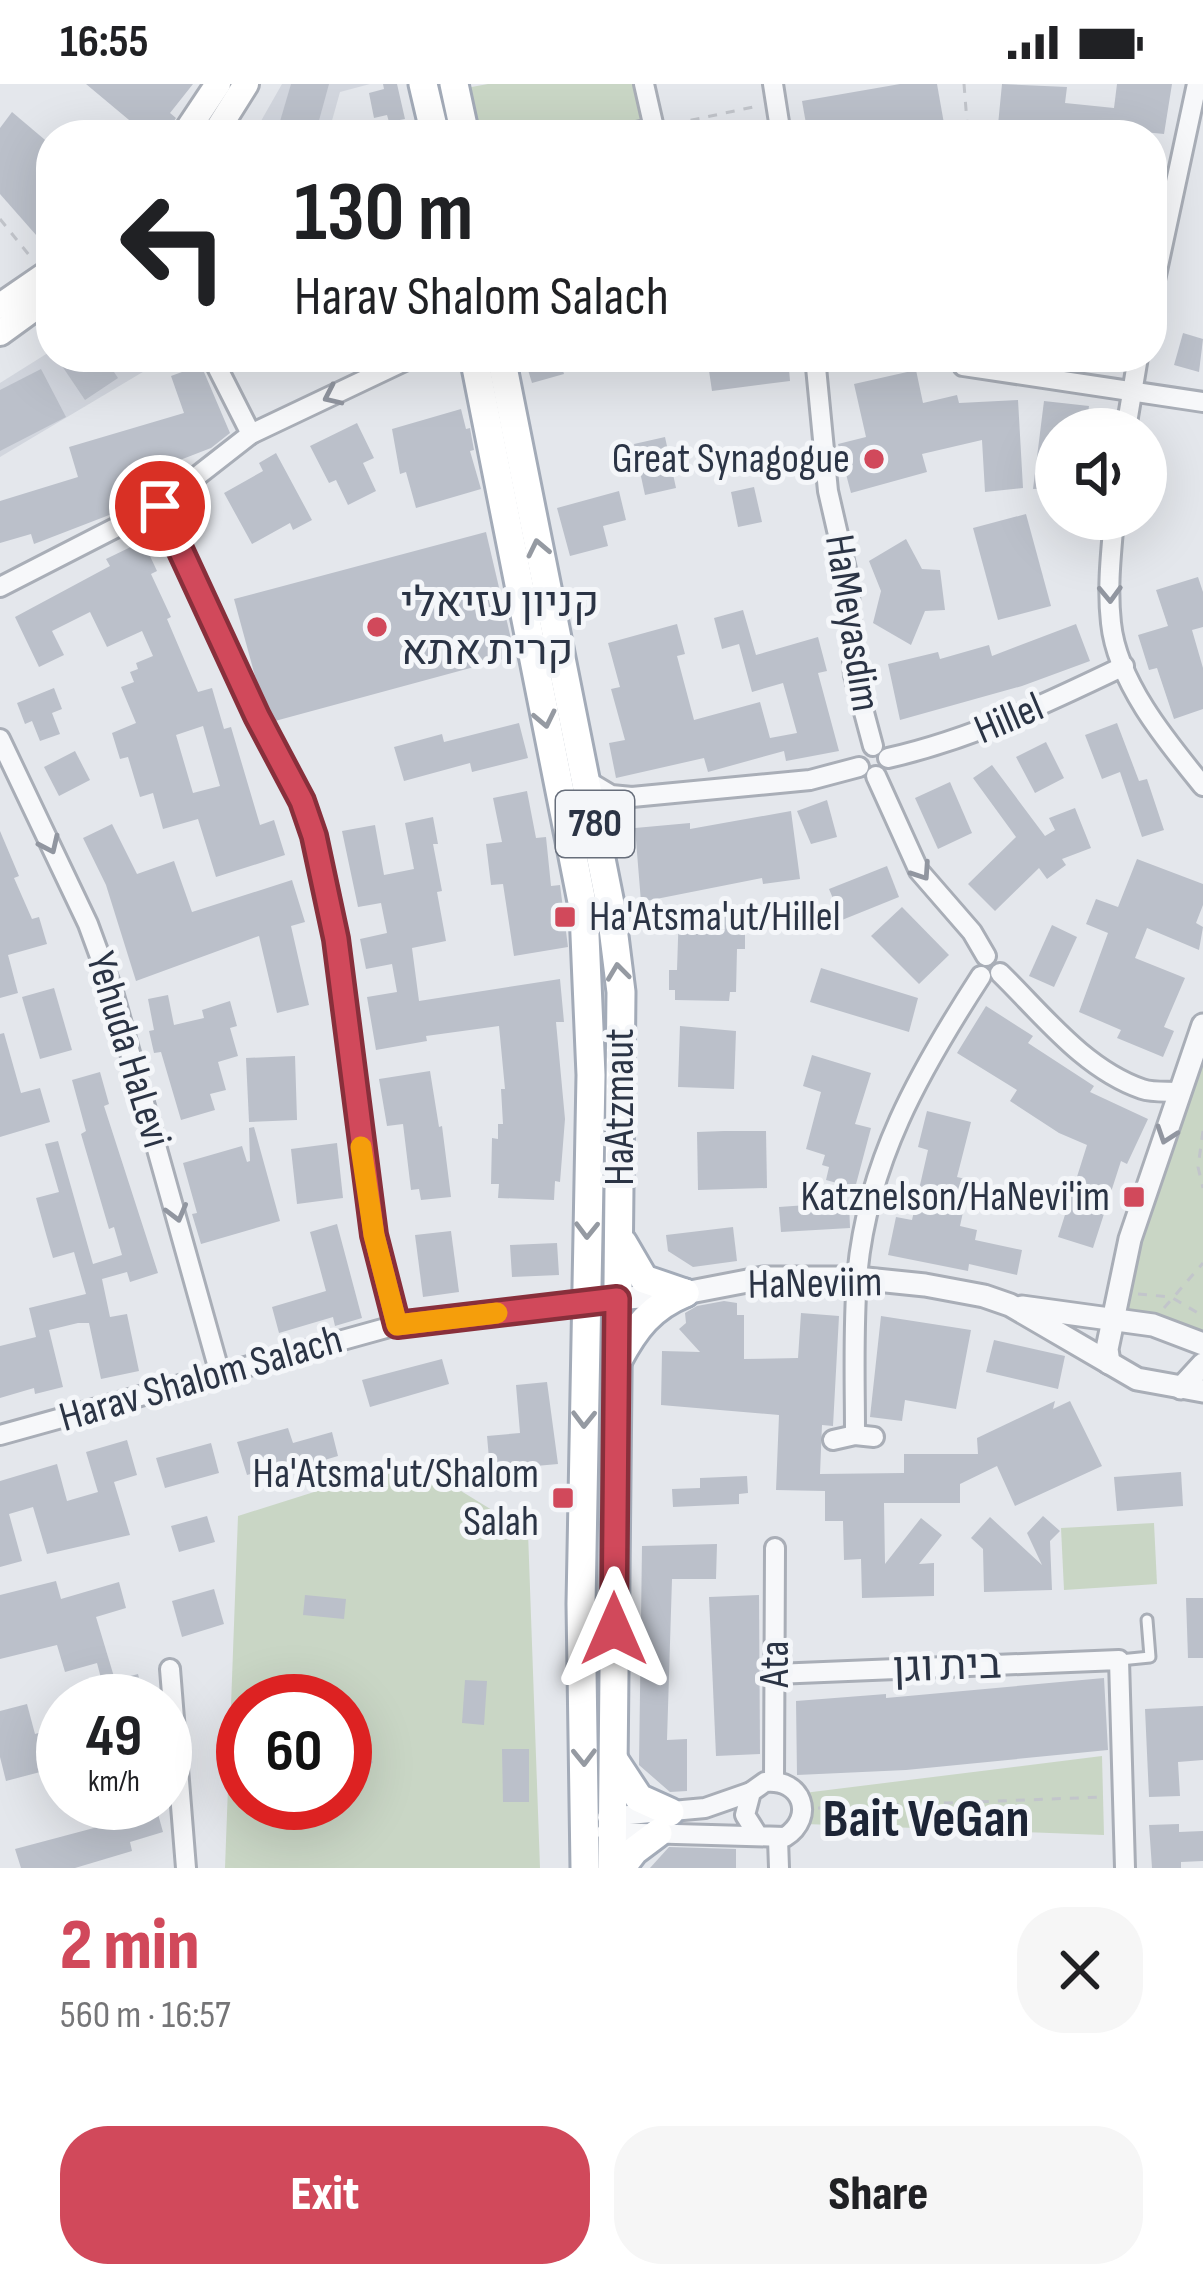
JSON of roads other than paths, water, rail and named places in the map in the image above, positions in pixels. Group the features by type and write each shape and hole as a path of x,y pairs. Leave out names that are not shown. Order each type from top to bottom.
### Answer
{"main road":[{"path":"194,120 218,84"},
{"path":"223,120 246,84"},
{"path":"423,84 431,120"},
{"path":"460,85 464,120"},
{"path":"0,306 36,288"},
{"path":"0,333 36,295"},
{"name":"HaAtzmaut","path":"477,372 584,912 591,1075 581,1604 604,1824 616,1868"},
{"name":"HaAtzmaut","path":"504,372 598,842 621,992 614,1760 604,1824 585,1868"},
{"path":"620,1228 638,1273 657,1285 685,1293"},
{"path":"616,1364 645,1317 663,1302 685,1293"},
{"path":"614,1760 638,1798 664,1823 616,1868"}],"street":[{"path":"644,84 652,120"},
{"path":"1167,224 1197,84"},
{"path":"219,372 250,434"},
{"path":"0,587 160,506 250,434 381,372"},
{"name":"HaMeyasdim","path":"817,372 828,491 848,578 854,675 880,752"},
{"path":"1005,372 1203,402"},
{"path":"1129,408 1135,372"},
{"path":"160,506 257,716 302,801 314,836 336,939 374,1235 397,1325"},
{"path":"1112,540 1111,628 1124,666 1167,739 1203,786"},
{"name":"Hillel","path":"880,752 991,728 1124,666"},
{"name":"Yehuda HaLevi","path":"0,739 88,924 113,992 220,1374"},
{"path":"586,780 611,795 632,796 810,780 867,772 886,770 880,752 861,753 867,772 919,872 972,932 989,968 1100,1066 1141,1089 1180,1092"},
{"path":"598,842 605,818 632,796"},
{"path":"833,1440 865,1436 857,1278 866,1217 887,1143 918,1077 989,968"},
{"path":"1109,1363 1112,1319 1130,1239 1203,1025"},
{"name":"HaNeviim","path":"617,1299 685,1293 763,1278 857,1278 925,1285 1010,1305 1137,1379 1192,1390"},
{"name":"Harav Shalom Salach","path":"0,1435 397,1325 617,1299"},
{"name":"HaNeviim","path":"1010,1305 1154,1325 1203,1344"},
{"path":"1192,1390 1203,1364"},
{"name":"Ata","path":"774,1780 776,1548"},
{"path":"1119,1660 1125,1868"},
{"name":"בית וגן","path":"775,1674 1119,1660"},
{"path":"170,1669 186,1868"},
{"path":"604,1824 664,1823 778,1839 797,1829 804,1809 794,1789 774,1780 725,1804 664,1823"},
{"path":"751,1792 745,1815 757,1834"},
{"path":"778,1839 779,1868"}],"lane":[{"path":"1119,1660 1150,1657 1147,1621"}],"place":[{"name":"Great Synagogue","path":"874,459"},
{"name":"קניון עזיאלי קרית אתא","path":"377,627"},
{"name":"Ha'Atsma'ut/Hillel","path":"565,917"},
{"name":"Katznelson/HaNevi'im","path":"1134,1197"},
{"name":"Ha'Atsma'ut/Shalom Salah","path":"563,1498"}],"district":[{"name":"Bait VeGan","path":"926,1819"}]}
